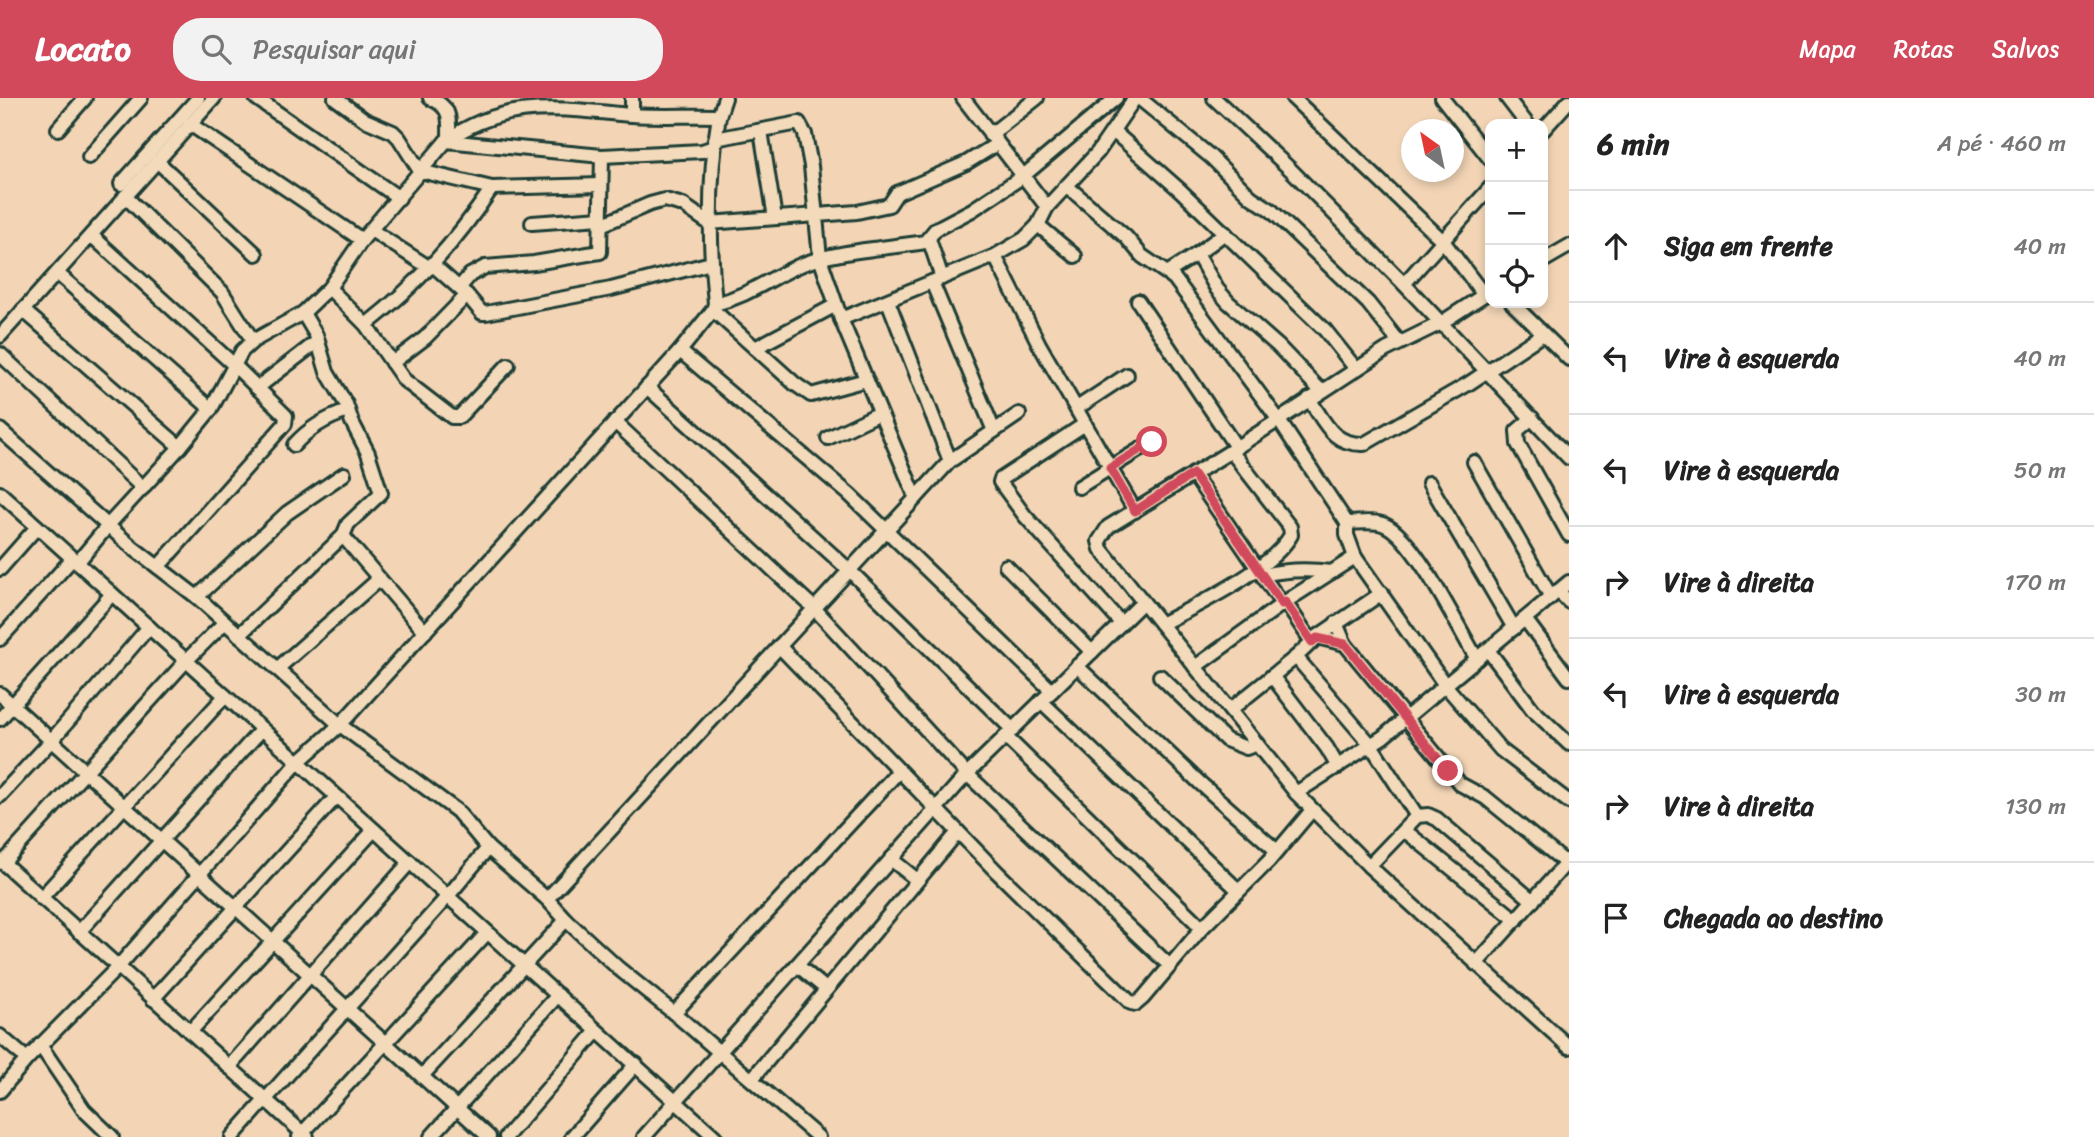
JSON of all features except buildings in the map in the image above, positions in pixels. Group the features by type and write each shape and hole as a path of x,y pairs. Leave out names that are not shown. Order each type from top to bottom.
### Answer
{"street":[{"path":"58,129 85,98"},
{"path":"89,157 141,98"},
{"path":"0,336 91,234 198,98"},
{"path":"123,190 157,161 214,98"},
{"path":"256,98 400,198"},
{"path":"335,98 365,120 393,132 420,172 492,188 601,185"},
{"path":"430,98 443,104 449,115 447,140"},
{"path":"632,98 632,115"},
{"path":"725,98 715,143 709,223 714,307 755,348 811,395 866,380"},
{"path":"963,98 1047,207"},
{"path":"532,223 601,222 665,200 683,205 709,223 857,212 888,205 897,193 967,163 1037,98"},
{"path":"0,1091 40,1045 118,967 298,762 340,725 425,632 680,351 714,307 820,258 925,242 936,229 972,211 1022,177 1116,98"},
{"path":"841,319 995,256 1024,239 1038,225 1047,207 1068,187 1137,98 1210,157 1251,197 1271,210 1368,303 1399,342"},
{"path":"1214,98 1290,169 1404,284 1569,458"},
{"path":"1293,98 1443,241 1485,291"},
{"path":"1443,98 1485,153"},
{"path":"1507,98 1523,119"},
{"path":"1548,124 1569,101"},
{"path":"0,639 180,447 211,409 242,351 253,341 303,313 328,288 366,235 447,140 471,122 500,109 527,106 577,107 632,115 719,116"},
{"path":"447,140 602,156 702,151 715,143 799,123 807,145 820,258 841,319 916,498"},
{"path":"190,124 366,235 431,267 463,291 482,313 611,289 711,263"},
{"path":"761,131 775,218"},
{"path":"1113,131 1225,233 1328,334 1356,369"},
{"path":"392,363 425,338 463,291 470,275 485,267 534,263 600,252 602,156"},
{"path":"157,161 256,254"},
{"path":"1068,187 1126,237 1142,256 1174,278 1278,419 1347,523 1347,535 1355,557 1445,685 1509,757 1569,802"},
{"path":"366,325 413,286 431,267 464,230 492,188"},
{"path":"123,190 222,292 253,341"},
{"path":"1404,284 1485,193"},
{"path":"1038,225 1075,256"},
{"path":"1167,273 1225,233"},
{"path":"91,234 286,416 285,424 158,567"},
{"path":"929,239 937,280 994,431"},
{"path":"1548,258 1569,246"},
{"path":"1197,254 1217,289 1228,302 1278,346 1321,391"},
{"path":"995,256 1039,344 1135,511"},
{"path":"57,273 211,409"},
{"path":"328,288 366,325 404,380 456,418 508,365"},
{"path":"1485,294 1441,323 1399,342 1108,527 1100,541 1101,549 1296,793 1370,866 1569,1047"},
{"path":"888,301 950,461"},
{"path":"1138,301 1234,449 1290,527 1291,535 1260,572 1161,624"},
{"path":"755,348 836,305"},
{"path":"1517,308 1569,359"},
{"path":"23,310 180,447"},
{"path":"239,635 343,536 348,524 382,493 368,453 327,372 318,341 303,313"},
{"path":"1309,399 1339,439 1349,444 1363,444 1468,384 1543,334"},
{"path":"257,388 318,341"},
{"path":"680,351 849,494 1052,691"},
{"path":"0,354 143,488"},
{"path":"1077,408 1127,375"},
{"path":"647,387 849,570 1202,928"},
{"path":"294,445 307,430 348,411"},
{"path":"828,438 880,413"},
{"path":"547,899 950,461 1019,414"},
{"path":"1531,418 1517,431 1518,444 1569,535"},
{"path":"615,422 814,608 967,774 1170,966"},
{"path":"1085,424 1000,482 1025,516 1121,623"},
{"path":"0,430 108,526 197,597 340,725 457,811 488,848 547,899 618,968 818,1137"},
{"path":"1079,487 1152,442"},
{"path":"1474,462 1555,594 1569,602"},
{"path":"197,597 287,513 344,474"},
{"path":"1193,474 1260,572 1315,640 1345,644"},
{"path":"1429,484 1514,628"},
{"path":"0,493 715,1137"},
{"path":"1347,523 1378,522 1414,552 1477,659"},
{"path":"0,569 37,527"},
{"path":"343,536 425,632"},
{"path":"1195,667 1284,603 1355,557"},
{"path":"1006,566 1091,652"},
{"path":"1260,572 1308,569 1332,572"},
{"path":"277,669 379,579"},
{"path":"1296,793 1371,745 1405,719 1569,582"},
{"path":"1230,710 1336,623 1382,593"},
{"path":"0,719 112,594"},
{"path":"644,1137 967,774 1143,601"},
{"path":"1525,619 1569,678"},
{"path":"225,622 186,660 87,773 1,862 302,1136 384,1042 487,933"},
{"path":"1336,623 1345,644 1460,784 1486,798 1568,862 1476,964"},
{"path":"0,796 149,627"},
{"path":"779,646 935,809 1131,1003 1136,1004 1143,998 1202,928 1277,851 1312,810"},
{"path":"1488,650 1533,710 1569,744"},
{"path":"1296,657 1371,745 1417,816"},
{"path":"1077,666 1200,783 1277,851"},
{"path":"1160,676 1226,740 1246,748 1257,744"},
{"path":"1272,676 1327,748 1338,767"},
{"path":"0,694 489,1137"},
{"path":"41,898 225,696"},
{"path":"1041,702 1238,890"},
{"path":"79,932 262,729"},
{"path":"674,1013 899,771"},
{"path":"153,999 336,797"},
{"path":"1370,866 1417,816 1428,815 1437,819 1533,901"},
{"path":"190,1032 374,830"},
{"path":"1404,830 1516,920"},
{"path":"752,1079 958,832"},
{"path":"232,1137 488,848"},
{"path":"891,859 917,880"},
{"path":"229,1067 410,862"},
{"path":"422,1076 566,920"},
{"path":"797,964 826,989"},
{"path":"431,1137 558,995"},
{"path":"506,1137 597,1031"},
{"path":"0,1036 27,1059"},
{"path":"40,1045 80,1104 112,1137"},
{"path":"572,1137 635,1064"}],"route":[{"path":"1152,442 1110,468 1135,511 1193,474 1282,604 1285,602 1312,642 1317,638 1345,644 1448,771"}]}
